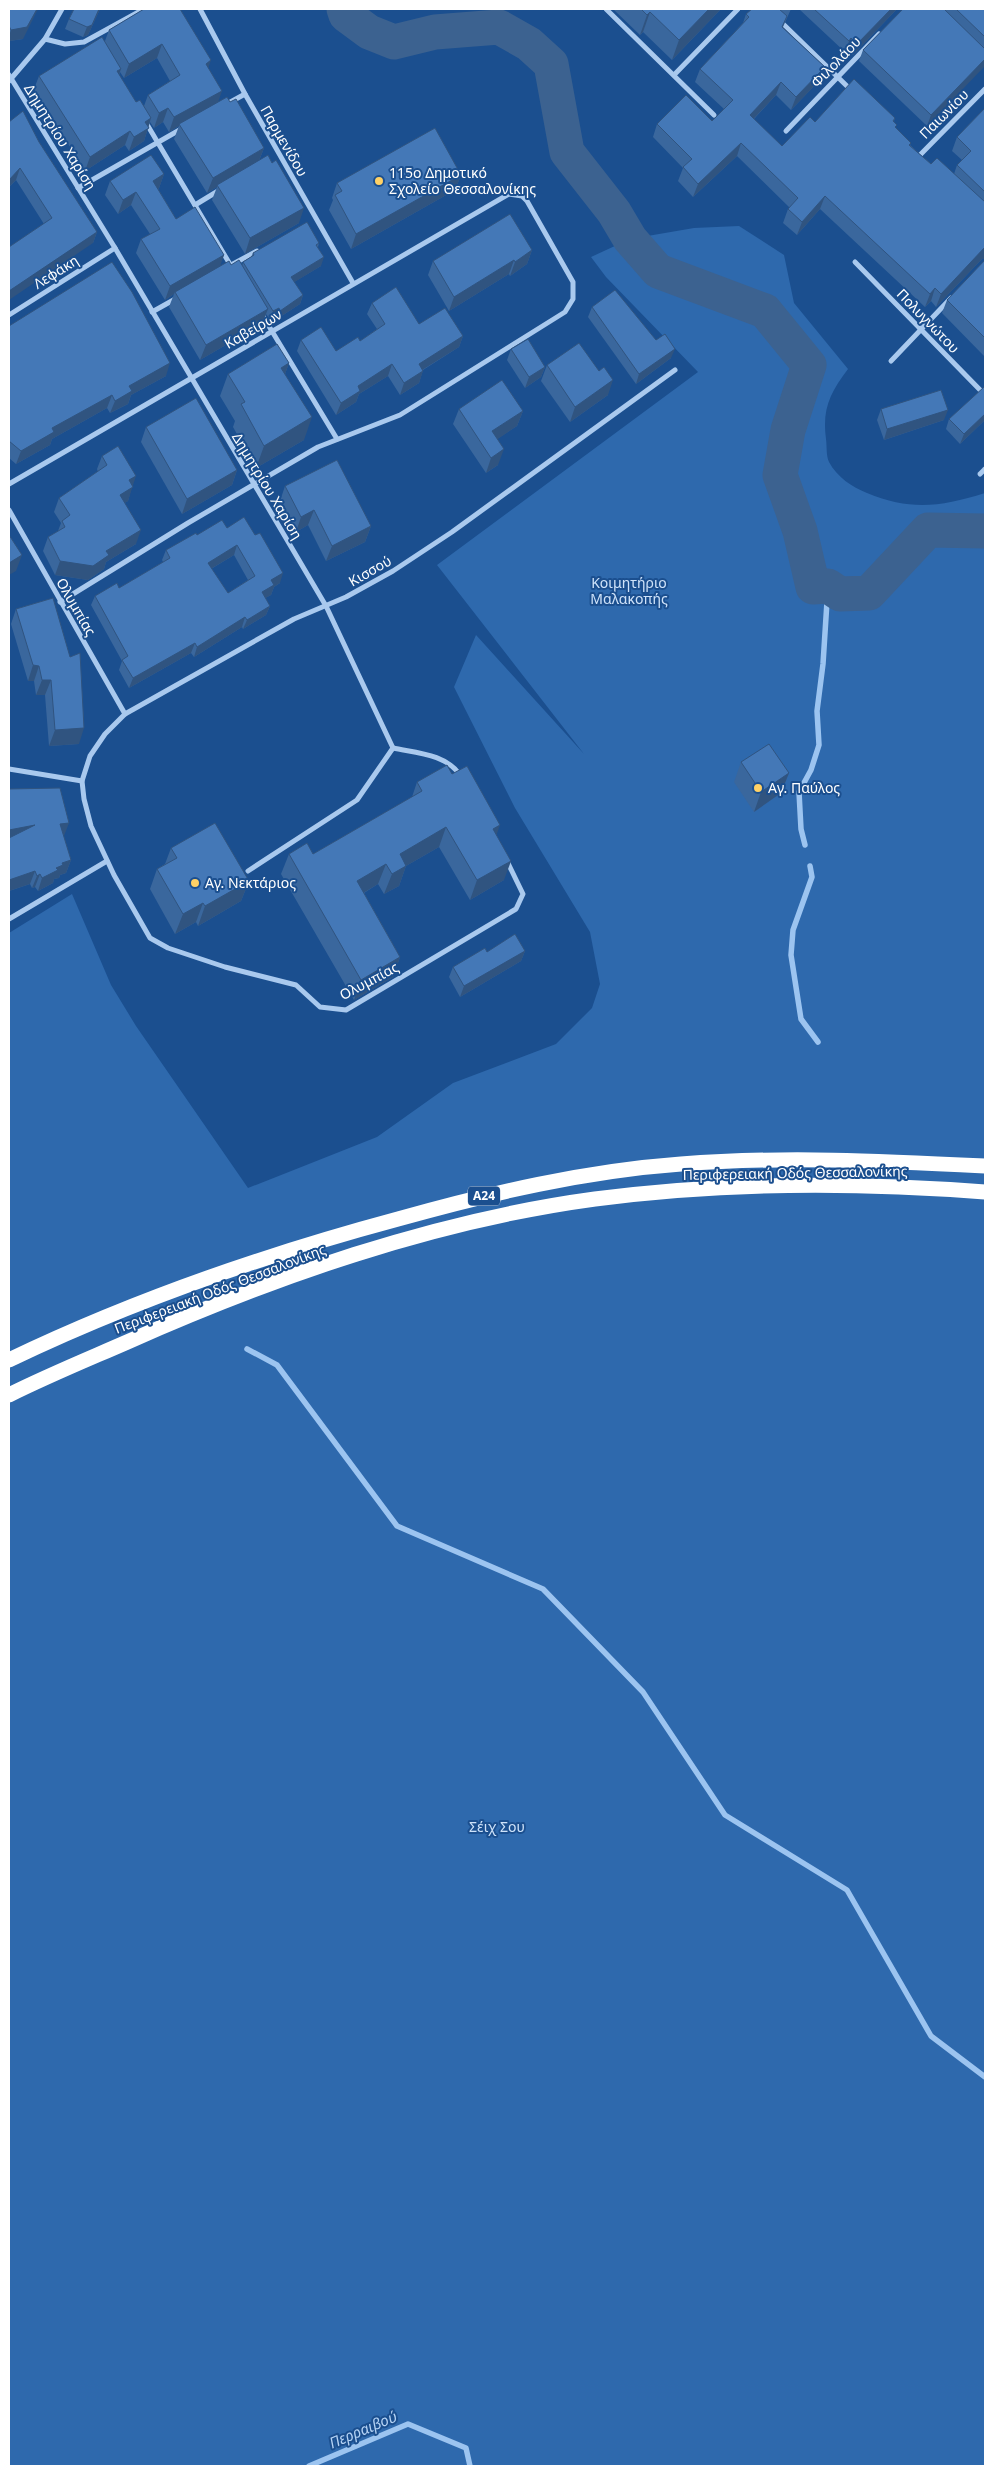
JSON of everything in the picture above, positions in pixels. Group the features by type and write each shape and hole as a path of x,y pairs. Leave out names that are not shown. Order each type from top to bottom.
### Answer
{"highway":[{"name":"Περιφερειακή Οδός Θεσσαλονίκης","path":"9,1360 109,1316 236,1266 392,1220 548,1182 624,1170 726,1161 894,1162 985,1166"},
{"name":"Περιφερειακή Οδός Θεσσαλονίκης","path":"9,1395 171,1323 310,1268 486,1218 601,1198 654,1192 732,1187 874,1186 985,1192"}],"street":[{"path":"9,78 45,39 62,9"},
{"path":"45,39 71,44 94,37 144,9"},
{"name":"Παρμενίδου","path":"200,9 244,94 353,282"},
{"path":"606,9 714,115"},
{"path":"674,74 738,9"},
{"path":"774,16 858,97"},
{"name":"Φιλολάου","path":"786,131 883,29"},
{"path":"94,37 99,45"},
{"name":"Δημητρίου Χαρίση","path":"9,78 115,248 326,606 394,748"},
{"name":"Παιωνίου","path":"919,156 985,89"},
{"path":"218,108 244,94"},
{"path":"143,118 236,274"},
{"path":"78,188 192,123"},
{"path":"912,149 927,162"},
{"path":"271,161 279,156"},
{"path":"195,205 220,190"},
{"name":"Καβείρων","path":"9,484 353,282 510,194 522,196 527,201 571,276 574,293 565,312 400,415 337,439"},
{"path":"308,223 316,218"},
{"path":"223,270 265,247"},
{"name":"Λεφάκη","path":"9,315 115,248"},
{"name":"Πολυγνώτου","path":"855,262 985,395"},
{"path":"152,312 184,293"},
{"path":"890,361 953,296"},
{"path":"60,602 253,485 318,447 337,439 256,306"},
{"name":"Κισσού","path":"82,781 96,746 125,714 273,630 363,589 418,555 675,370"},
{"path":"980,474 985,469"},
{"name":"Ολυμπίας","path":"9,510 125,714"},
{"path":"248,871 356,800 394,748 448,762 457,770 465,783"},
{"path":"9,769 82,781"},
{"name":"Ολυμπίας","path":"82,781 84,799 91,826 143,929 155,942 226,967 296,985 320,1007 346,1010 516,909 521,901 521,889 500,849"},
{"path":"9,919 107,861"}],"green space":[{"name":"Σέιχ Σου","path":"739,226 784,255 794,303 848,369 836,386 826,410 827,457 836,472 850,485 867,493 898,503 912,505 939,504 985,493 985,2466 9,2466 9,933 72,894 111,985 136,1026 248,1188 377,1137 453,1083 556,1044 592,1008 600,984 590,932 515,808 454,687 476,635 584,754 437,565 698,372 606,277 591,257 630,239 694,228"}],"building":[{"path":"9,9 37,9 27,27 11,30 9,26"},
{"path":"74,9 99,9 92,25 87,27 69,19"},
{"path":"144,9 180,9 211,60 206,64 222,91 174,117 168,108 159,113 148,95 180,75 162,44 129,64 109,30"},
{"path":"641,9 709,9 679,40 650,12 647,15"},
{"path":"752,9 779,9 787,16 782,27 825,67 796,97 781,82 750,115 782,146 810,117 815,122 854,79 895,118 893,121 897,125 895,127 911,143 909,145 931,164 937,158 985,202 985,247 941,294 935,288 930,294 825,196 802,222 788,209 798,198 741,143 698,184 683,167 692,159 657,124 686,95 712,121 733,100 700,69 749,17 746,14"},
{"path":"814,9 891,9 857,44 851,38 849,41"},
{"path":"903,9 944,9 985,49 985,59 931,115 863,50"},
{"path":"956,9 985,9 985,37"},
{"path":"102,37 121,69 117,71 136,102 140,100 151,118 145,122 149,128 134,137 130,131 90,157 39,76"},
{"path":"227,97 230,102 236,99 264,148 213,178 179,124"},
{"path":"985,108 985,192 957,165 971,151 957,137"},
{"path":"23,111 39,142 97,232 9,291 9,247 52,218 20,168 9,180 9,122"},
{"path":"435,128 461,175 356,234 335,195 342,191 337,183"},
{"path":"151,155 164,174 153,181 176,219 195,207 224,255 170,286 141,239 160,229 136,192 123,200 110,181"},
{"path":"268,155 272,163 276,160 304,208 250,238 217,185"},
{"path":"510,214 532,250 515,262 514,260 454,297 433,261"},
{"path":"307,222 319,243 316,245 324,257 291,277 303,295 280,311 279,308 273,311 243,262 254,255 253,253"},
{"path":"239,260 268,309 206,345 175,292 229,261 231,265"},
{"path":"985,260 985,338 947,300"},
{"path":"112,262 132,292 170,363 129,386 132,391 115,401 112,395 52,428 54,432 21,451 9,441 9,326"},
{"path":"396,287 419,324 445,308 463,336 419,364 423,371 404,383 392,364 358,386 360,391 341,403 301,340 321,327 336,351 358,337 360,341 385,324 372,303"},
{"path":"615,290 656,340 665,334 675,349 639,374 592,307"},
{"path":"528,339 545,367 529,377 511,349"},
{"path":"579,343 599,371 604,367 613,380 575,407 547,365"},
{"path":"277,344 289,363 281,368 312,417 264,446 241,404 245,402 228,374"},
{"path":"502,380 523,411 492,431 504,449 491,458 459,409"},
{"path":"984,387 985,414 964,434 949,419"},
{"path":"941,390 948,410 887,429 881,409"},
{"path":"196,398 237,470 187,499 146,427"},
{"path":"118,446 136,476 129,480 133,487 120,495 141,530 106,551 109,555 93,566 60,561 48,537 65,527 62,521 70,515 59,498 107,465 102,456"},
{"path":"337,460 371,526 332,546 314,510 301,517 285,486"},
{"path":"244,517 255,535 260,533 283,573 271,580 274,585 262,592 270,606 247,620 245,617 197,647 195,643 133,678 122,660 128,656 95,596 117,583 119,588 170,558 166,550 196,533 197,535 222,520 227,528","holes":["237,545 255,576 228,593 208,563"]},
{"path":"9,535 22,555 9,563"},
{"path":"53,598 70,657 80,653 84,728 55,730 51,680 42,680 39,666 33,665 16,609"},
{"path":"769,744 789,773 761,792 741,762"},
{"path":"447,765 452,774 467,766 500,825 493,829 511,861 477,880 446,827 400,854 406,866 392,874 386,864 357,881 400,957 361,980 289,854 307,843 313,854 422,791 417,782"},
{"path":"60,788 69,823 60,824 71,860 62,863 63,865 56,868 58,870 42,878 40,874 37,876 35,871 9,880 9,838 35,825 9,830 9,789"},
{"name":"Αγ. Νεκτάριος","path":"215,823 249,881 205,906 203,903 183,914 157,869 177,858 171,848"},
{"path":"515,934 525,951 464,986 453,967 485,948 487,952"}],"waterway":[{"path":"344,9 346,15 369,32 394,42 435,32 499,27 529,44 551,64 567,152 614,212 630,239 658,271 765,311 809,365 788,430 780,475 800,531 813,587 828,586 840,594 869,593 928,530 985,531"},
{"path":"805,845 801,829 799,792 811,770 819,745 817,711 823,664 828,586"},
{"path":"810,866 812,877 793,930 791,955 801,1019 818,1042"},
{"path":"247,1349 277,1365 397,1526 543,1589 643,1692 725,1815 847,1890 931,2036 985,2077"},
{"name":"Περραιβού","path":"309,2466 408,2424 466,2448 470,2466"}],"place":[{"name":"115o Δημοτικό Σχολείο Θεσσαλονίκης","path":"379,181"},
{"name":"Αγ. Παύλος","path":"758,788"},
{"name":"Αγ. Νεκτάριος","path":"195,883"}],"park label":[{"name":"Κοιμητήριο Μαλακοπής","path":"629,592"}]}
